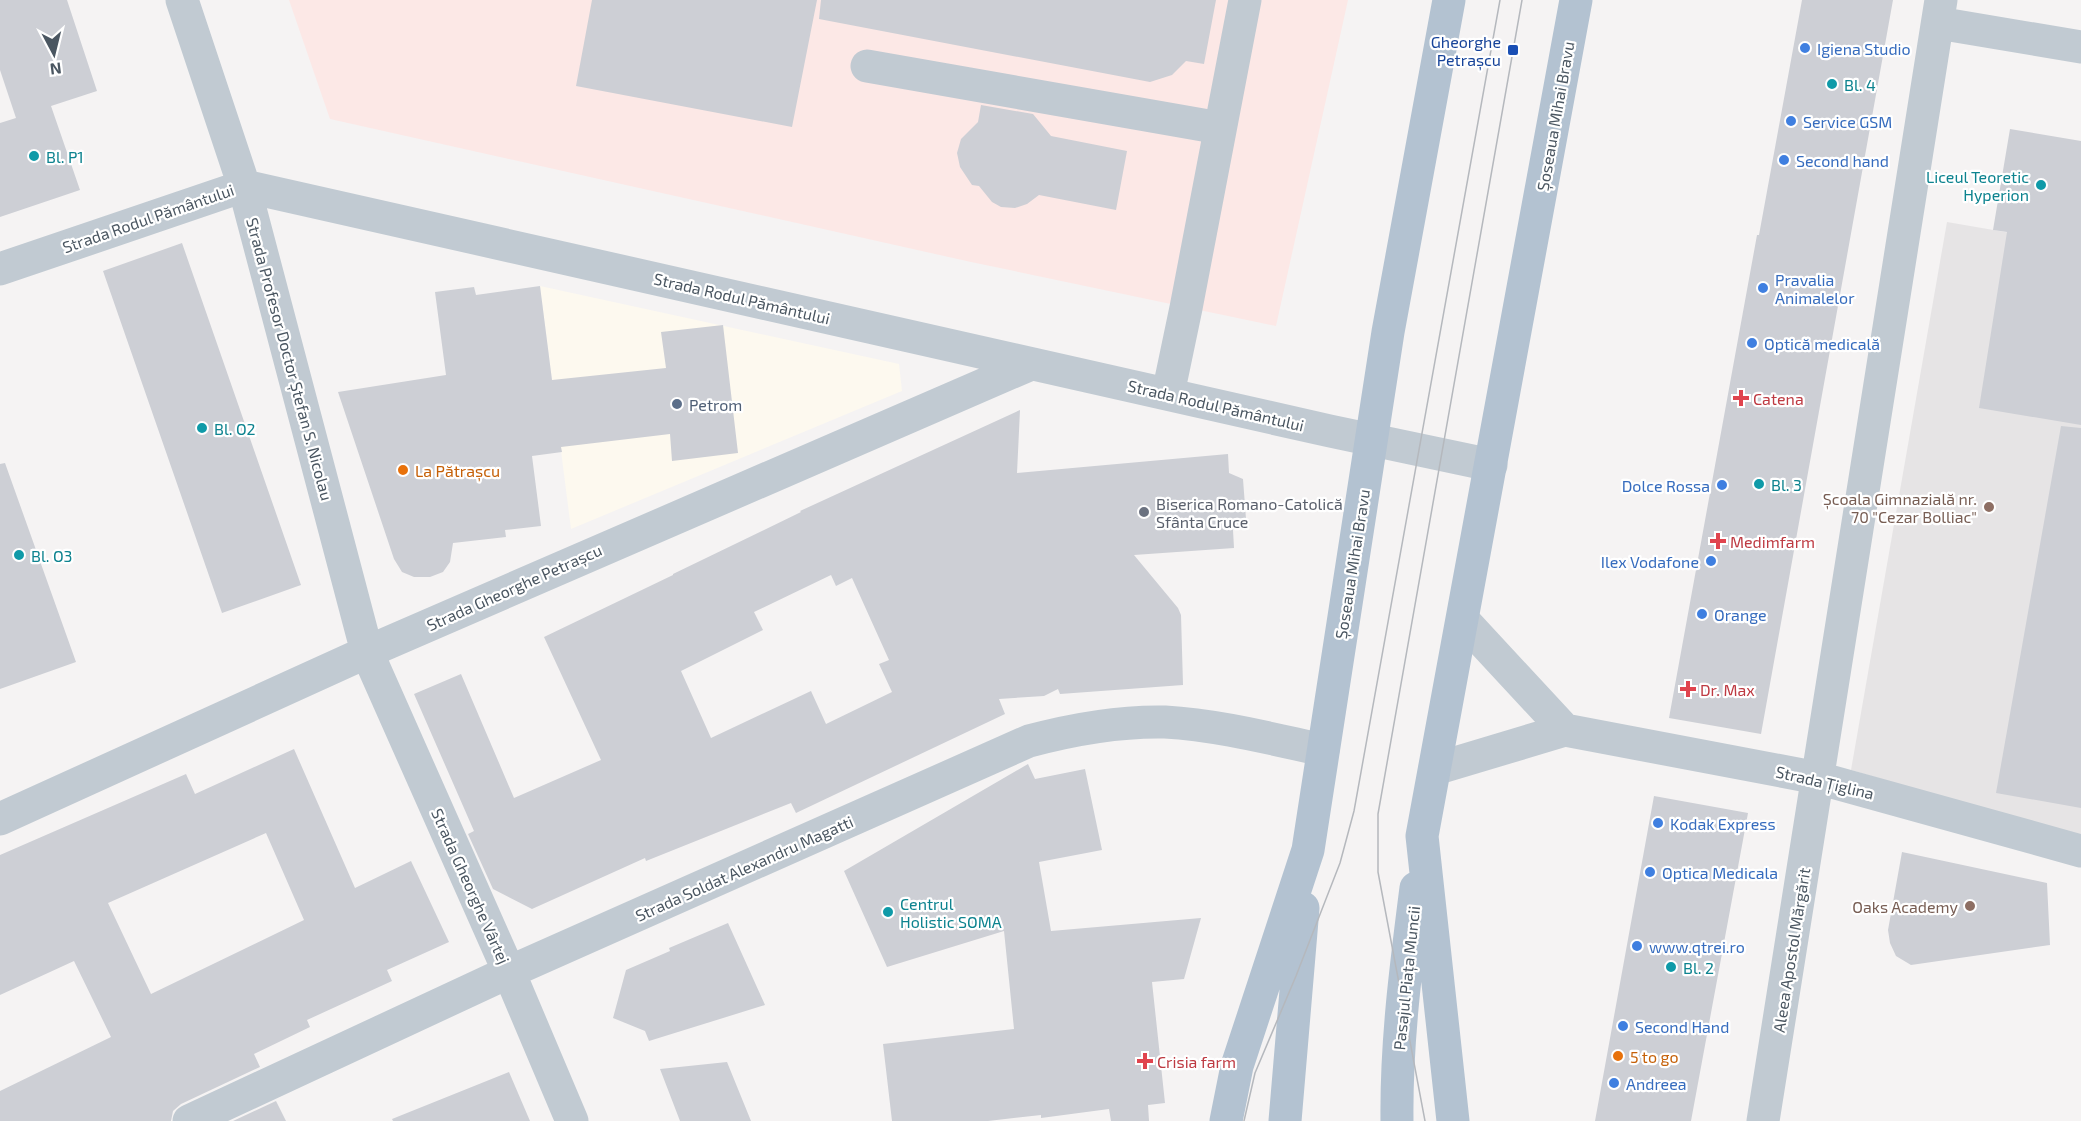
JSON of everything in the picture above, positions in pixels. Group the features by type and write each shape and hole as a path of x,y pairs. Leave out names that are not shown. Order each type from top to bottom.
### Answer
{"main road":[{"name":"Șoseaua Mihai Bravu","path":"1226,1121 1237,1066 1308,850 1388,333 1449,0"},
{"name":"Șoseaua Mihai Bravu","path":"1453,1121 1422,836 1576,0"},
{"name":"Pasajul Piața Muncii","path":"1397,1121 1396,1086 1401,998 1422,836"},
{"path":"1285,1121 1308,850"}],"street":[{"name":"Strada Profesor Doctor Ștefan S. Nicolau","path":"182,0 244,186 367,652"},
{"path":"1168,394 1245,0"},
{"path":"1940,11 2081,47"},
{"name":"Aleea Apostol Mărgărit","path":"1763,1121 1940,11"},
{"path":"867,66 1220,128"},
{"name":"Strada Rodul Pământului","path":"0,269 244,186 1372,441 1491,465"},
{"name":"Strada Gheorghe Petrașcu","path":"0,819 367,652 1031,364"},
{"path":"1435,769 1565,730 1463,620"},
{"name":"Strada Gheorghe Vârtej","path":"367,652 573,1121"},
{"name":"Strada Soldat Alexandru Magatti","path":"189,1121 509,972 1029,741 1076,729 1119,723 1165,722 1203,726 1323,750"},
{"name":"Strada Țiglina","path":"1565,730 1818,778 2081,851"}],"shaded area":[{"path":"289,0 1348,0 1276,326 971,262 330,119"},
{"name":"Școala Gimnazială nr. 70 \"Cezar Bolliac\"","path":"1947,222 2081,245 2081,835 2053,830 1851,770"},
{"path":"540,286 899,364 902,391 571,529"}],"building":[{"path":"0,0 67,0 97,91 51,106 80,190 0,217 0,123 16,118 0,70"},
{"path":"592,0 817,0 792,127 576,86"},
{"path":"821,0 1216,0 1204,64 1186,61 1172,75 1150,82 819,19"},
{"name":"Bl. 3","path":"1802,0 1893,0 1761,734 1669,718"},
{"path":"981,105 1033,114 1051,136 1127,151 1116,210 1039,195 1027,204 1015,208 1001,207 992,202 979,186 972,185 960,167 957,153 961,139 978,122"},
{"path":"2010,129 2081,141 2081,425 1979,408 2007,232 1993,230"},
{"name":"Bl. O2","path":"182,243 301,585 222,613 103,271"},
{"path":"540,286 552,380 666,368 661,332 723,325 738,453 672,461 670,434 561,447 562,452 532,456 541,526 505,530 506,537 453,543 450,562 443,572 430,577 414,577 402,572 394,559 338,392 446,375 435,292 474,287 476,295"},
{"path":"1020,410 1017,473 1228,454 1229,473 1243,479 1246,519 1233,530 1234,548 1134,555 1178,608 1181,615 1183,685 1060,694 1058,689 1044,696 999,699 1005,714 796,813 791,803 646,861 645,858 532,909 493,889 468,834 474,831 414,694 461,674 514,798 601,760 544,637 800,511","holes":["831,575 836,586 852,578 889,660 879,664 892,692 826,724 811,691 711,738 681,671 763,630 754,612"]},
{"path":"2061,426 2081,428 2081,808 1996,793"},
{"name":"Bl. O3","path":"5,463 76,662 0,689 0,464"},
{"path":"294,749 355,888 411,861 449,942 387,970 392,981 307,1020 310,1027 254,1054 260,1067 181,1104 173,1111 171,1121 0,1121 0,1091 111,1037 74,961 0,995 0,855 186,774 195,794","holes":["266,833 304,920 151,994 108,903"]},
{"path":"1028,764 1035,779 1085,769 1102,850 1039,862 1051,931 1201,918 1184,979 1152,982 1165,1103 1148,1105 1149,1121 1111,1121 1109,1109 1041,1118 1041,1115 988,1121 892,1121 883,1044 1014,1029 1004,931 887,967 844,871"},
{"name":"Bl. 2","path":"1654,796 1748,813 1691,1121 1595,1121"},
{"name":"Oaks Academy","path":"1902,852 2047,883 2050,945 1911,965 1896,956 1890,943 1888,930"},
{"path":"728,923 765,1005 649,1041 645,1031 613,1018 626,970 670,951 669,948"},
{"path":"727,1062 751,1121 680,1121 660,1069"},
{"path":"509,1072 530,1121 393,1121 392,1119"},
{"path":"276,1101 286,1121 233,1121"}],"tram line":[{"path":"1244,1121 1255,1073 1340,863 1354,811 1500,0"},
{"path":"1425,1121 1378,872 1378,814 1522,0"}],"place":[{"name":"Igiena Studio","path":"1805,48"},
{"name":"Gheorghe Petrașcu","path":"1513,50"},
{"name":"Bl. 4","path":"1832,84"},
{"name":"Service GSM","path":"1791,121"},
{"name":"Bl. P1","path":"34,156"},
{"name":"Second hand","path":"1784,160"},
{"name":"Liceul Teoretic Hyperion","path":"2041,185"},
{"name":"Pravalia Animalelor","path":"1763,288"},
{"name":"Optică medicală","path":"1752,343"},
{"name":"Catena","path":"1741,398"},
{"name":"Petrom","path":"677,404"},
{"name":"Bl. O2","path":"202,428"},
{"name":"La Pătrașcu","path":"403,470"},
{"name":"Bl. 3","path":"1759,484"},
{"name":"Dolce Rossa","path":"1722,485"},
{"name":"Școala Gimnazială nr. 70 \"Cezar Bolliac\"","path":"1989,507"},
{"name":"Biserica Romano-Catolică Sfânta Cruce","path":"1144,512"},
{"name":"Medimfarm","path":"1718,541"},
{"name":"Bl. O3","path":"19,555"},
{"name":"Ilex Vodafone","path":"1711,561"},
{"name":"Orange","path":"1702,614"},
{"name":"Dr. Max","path":"1688,689"},
{"name":"Kodak Express","path":"1658,823"},
{"name":"Optica Medicala","path":"1650,872"},
{"name":"Oaks Academy","path":"1970,906"},
{"name":"Centrul Holistic SOMA","path":"888,912"},
{"name":"www.qtrei.ro","path":"1637,946"},
{"name":"Bl. 2","path":"1671,967"},
{"name":"Second Hand","path":"1623,1026"},
{"name":"5 to go","path":"1618,1056"},
{"name":"Crisia farm","path":"1145,1061"},
{"name":"Andreea","path":"1614,1083"}]}
